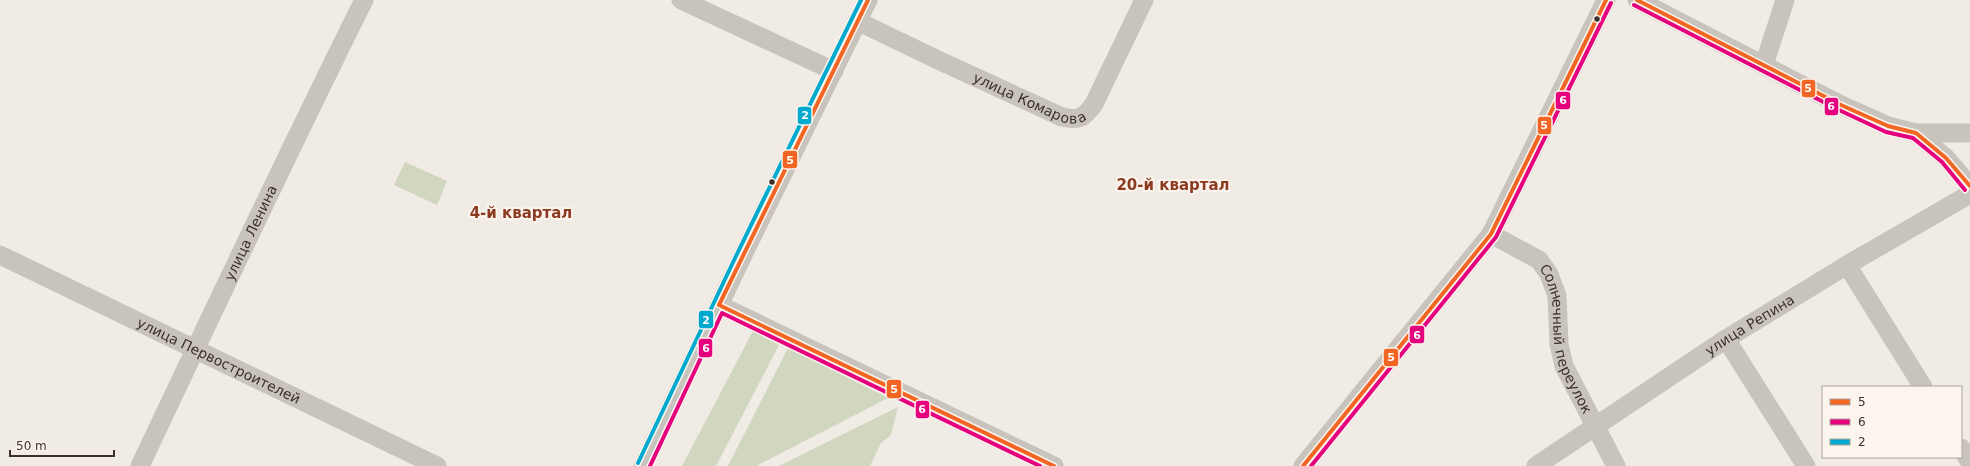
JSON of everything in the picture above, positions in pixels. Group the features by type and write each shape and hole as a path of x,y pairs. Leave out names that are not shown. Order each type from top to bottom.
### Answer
{"street":[{"name":"улица Ленина","path":"140,466 281,167 314,104 364,0"},
{"path":"682,0 834,71"},
{"path":"643,466 719,305 868,0"},
{"name":"улица Комарова","path":"857,21 1062,117 1073,120 1081,118 1094,104 1144,0"},
{"path":"1303,466 1492,234 1606,0"},
{"path":"1637,0 1874,121 1916,133 1970,133"},
{"path":"1764,65 1785,0"},
{"path":"1916,133 1946,158 1970,186"},
{"name":"улица Репина","path":"1536,466 1726,339 1847,265 1970,194"},
{"name":"Солнечный переулок","path":"1492,234 1538,260 1549,274 1557,296 1559,344 1564,366 1597,426 1602,440 1616,466"},
{"name":"улица Первостроителей","path":"0,255 437,466"},
{"path":"1847,265 1922,386"},
{"path":"719,305 1054,466"},
{"path":"1726,339 1806,466"},
{"path":"1962,450 1970,462"}],"green space":[{"path":"405,162 447,181 437,205 394,185"},
{"path":"753,331 779,345 716,466 682,466"},
{"path":"788,348 888,398 756,466 728,466"},
{"path":"898,407 891,435 881,443 870,466 779,466"}],"transit line":[{"name":"2","path":"638,463 736,256 861,0"},
{"name":"5","path":"868,0 719,305 1054,466"},
{"name":"5","path":"1303,466 1491,234 1606,0"},
{"name":"5","path":"1637,0 1841,105 1888,126 1916,133 1946,158 1970,186"},
{"name":"6","path":"1311,466 1496,237 1611,3"},
{"name":"6","path":"1634,5 1839,110 1886,132 1913,138 1942,162 1965,190"},
{"name":"6","path":"650,466 722,313 1040,466"}],"district":[{"name":"20-й квартал","path":"1173,185"},
{"name":"4-й квартал","path":"521,213"}]}
